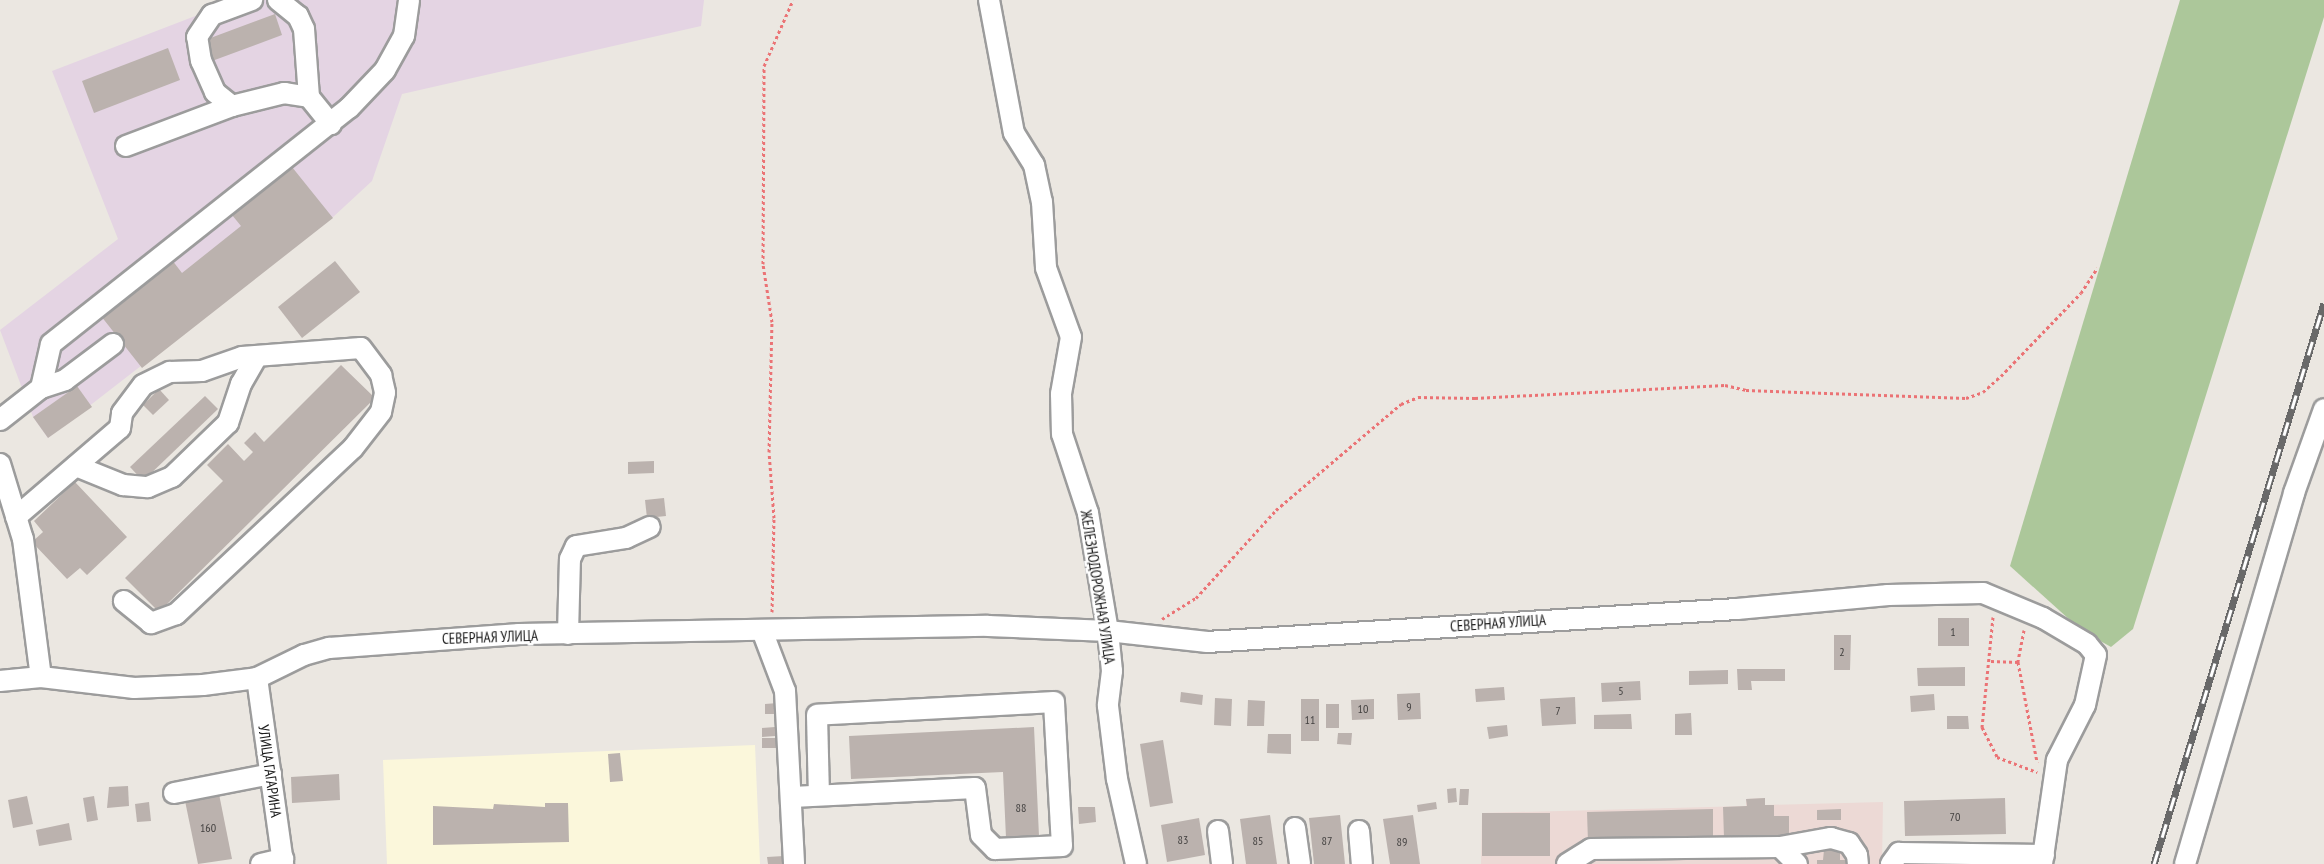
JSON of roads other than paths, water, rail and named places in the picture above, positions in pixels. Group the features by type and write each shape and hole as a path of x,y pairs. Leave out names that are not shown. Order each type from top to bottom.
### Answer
{"street":[{"path":"232,106 215,92 201,61 197,37 212,15 252,0"},
{"path":"278,0 298,16 304,29"},
{"path":"305,0 304,29 309,97 331,124"},
{"path":"41,388 51,344 331,124 385,70 404,36 410,0"},
{"name":"ЖЕЛЕЗНОДОРОЖНАЯ УЛИЦА","path":"989,0 1014,133 1034,165 1042,202 1046,268 1071,337 1061,394 1062,434 1088,513 1108,631 1112,672 1108,706 1117,779 1136,864"},
{"path":"126,146 232,106 284,93 309,97"},
{"path":"0,420 41,388 65,380 113,344"},
{"path":"16,517 120,428 122,413 142,384 170,372 202,371 242,357 361,348 381,375 385,393 381,412 353,448 176,614 151,623 124,601"},
{"path":"76,466 123,485 148,487 172,477 228,423 241,384 257,356"},
{"path":"2185,864 2294,493 2324,409"},
{"path":"0,464 23,539 41,677"},
{"path":"568,634 570,559 576,546 626,537 650,527"},
{"name":"СЕВЕРНАЯ УЛИЦА","path":"0,681 41,677 134,688 257,678 304,655 329,648 388,641 568,634 988,626 1108,631 1207,642 1737,609 1887,595 1983,593 2018,607 2066,631 2096,655 2085,705 2057,759 2043,860"},
{"path":"767,632 785,691 794,864"},
{"name":"УЛИЦА ГАГАРИНА","path":"257,678 283,862"},
{"path":"792,797 975,788 981,835 995,849 1062,846 1054,702 817,715 819,795"},
{"path":"174,793 271,774"},
{"path":"1295,828 1300,864"},
{"path":"1218,831 1222,864"},
{"path":"1359,831 1362,864"},
{"path":"1567,864 1591,849 1780,847 1831,837 1849,843 1857,855 1858,864"},
{"path":"1780,847 1797,864"},
{"path":"1892,864 1899,853 2043,860"},
{"path":"261,864 283,862"}],"railway":[{"path":"2154,864 2324,303"}]}
